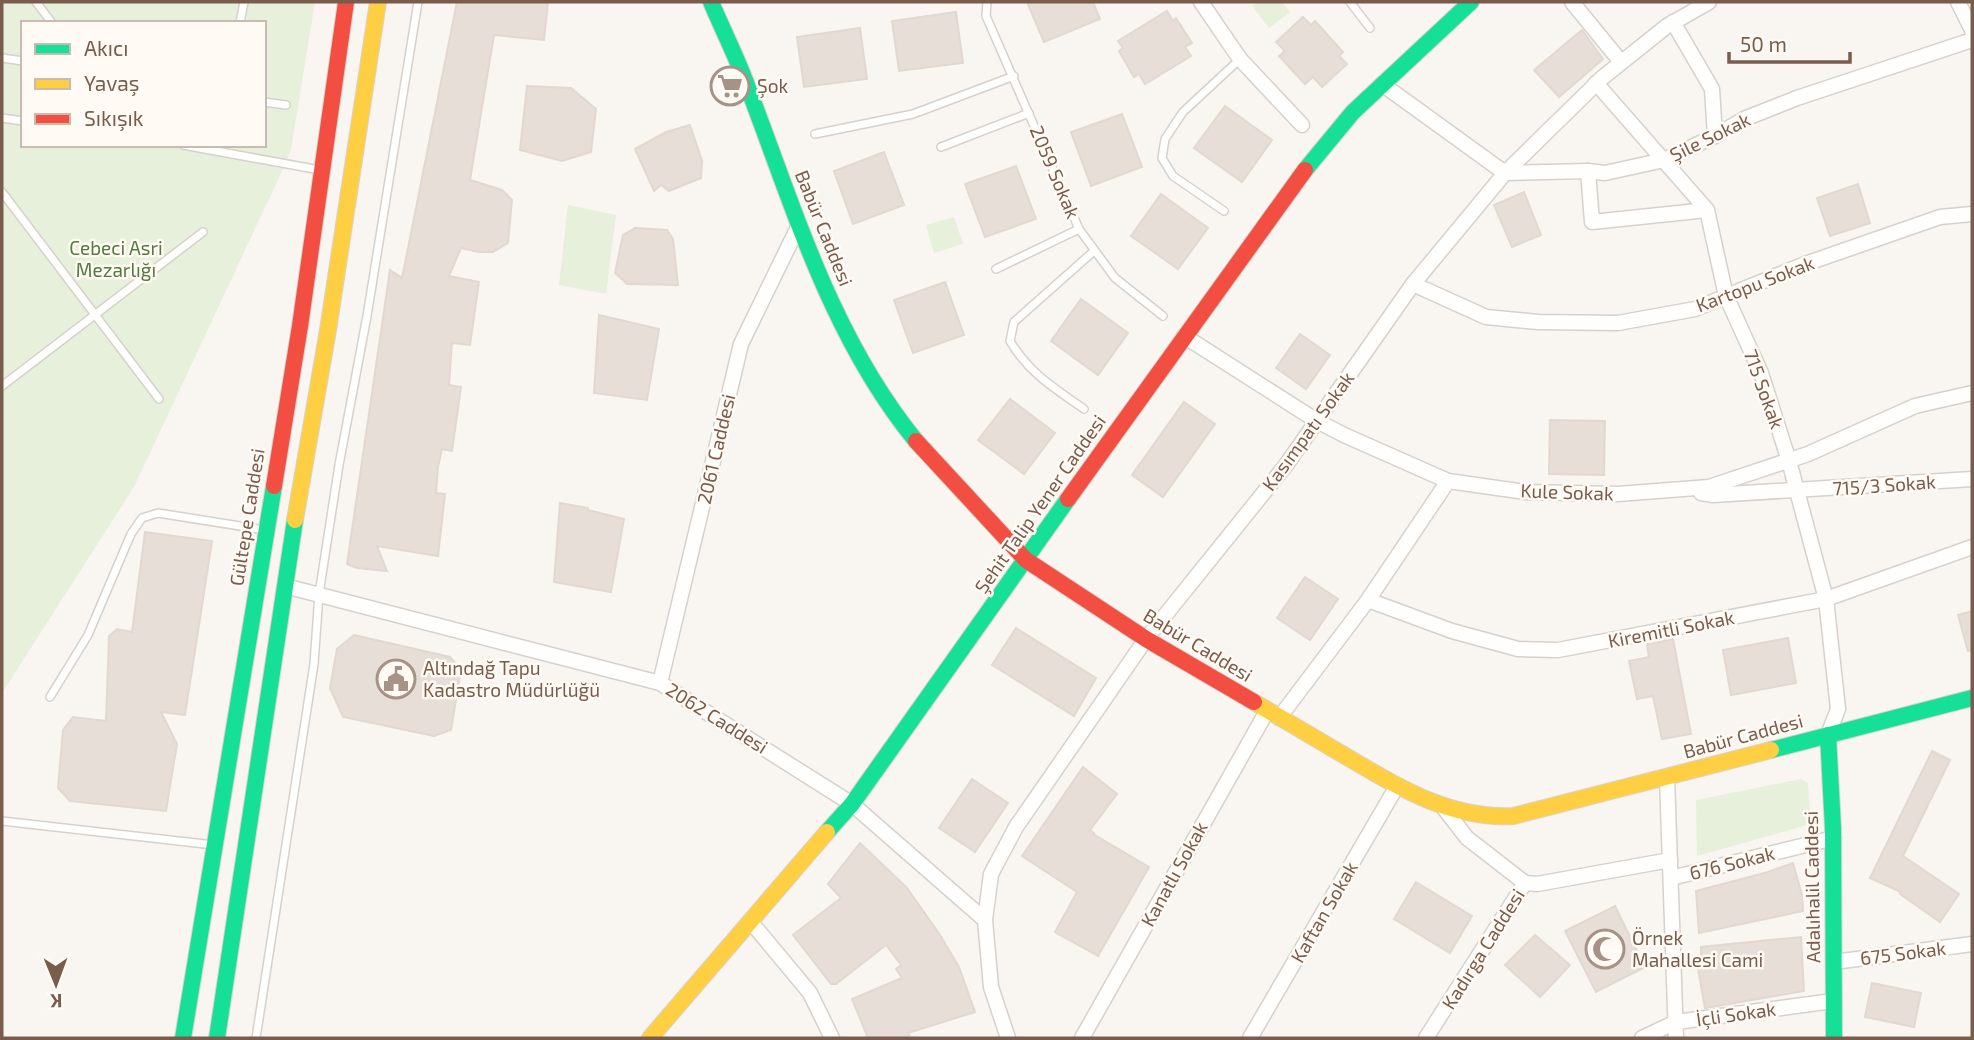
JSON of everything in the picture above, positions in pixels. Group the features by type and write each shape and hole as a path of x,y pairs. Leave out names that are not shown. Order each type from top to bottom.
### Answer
{"main road":[{"name":"Gültepe Caddesi","path":"183,1038 266,530 346,2"},
{"path":"217,1038 296,513 330,317 378,2"},
{"name":"Babür Caddesi","path":"711,2 744,78 799,225 838,319 868,371 913,437 979,512 1026,560 1146,639 1397,786 1443,807 1482,817 1513,816 1972,698"},
{"name":"Şehit Talip Yener Caddesi","path":"654,1036 852,804 1320,149 1353,111 1471,2"},
{"name":"Adalıhalil Caddesi","path":"1828,735 1834,838 1834,1038"}],"street":[{"path":"1201,2 1240,59 1302,125"},
{"path":"1572,2 1621,62"},
{"name":"Kasımpatı Sokak","path":"1008,1038 991,987 985,920 991,874 1016,827 1146,639 1286,465 1413,285 1505,173 1621,62 1673,22 1709,2"},
{"path":"1958,2 1972,30"},
{"path":"1673,22 1712,89 1715,136"},
{"name":"Şile Sokak","path":"1505,173 1605,173 1664,160 1744,119 1797,98 1972,40"},
{"name":"715 Sokak","path":"1597,83 1707,210 1726,296 1761,373 1789,461 1826,598 1838,709 1828,735"},
{"path":"1382,84 1505,173"},
{"path":"1588,171 1592,222 1707,210"},
{"name":"Kartopu Sokak","path":"1413,285 1486,317 1538,322 1618,323 1695,309 1805,264 1940,217 1972,214"},
{"name":"2061 Caddesi","path":"660,682 741,345 799,225"},
{"name":"Kule Sokak","path":"1184,336 1317,421 1344,435 1448,481 1526,492 1618,494 1709,487 1789,461 1915,406 1972,393"},
{"name":"715/3 Sokak","path":"1674,490 1713,495 1972,479"},
{"name":"Kanatlı Sokak","path":"1082,1038 1273,714 1368,600 1448,481"},
{"name":"Kiremitli Sokak","path":"1368,600 1452,631 1518,649 1558,650 1826,598 1972,547"},
{"name":"2062 Caddesi","path":"285,586 660,682 852,804 985,920"},
{"path":"1667,778 1676,1038"},
{"name":"Kaftan Sokak","path":"1250,1038 1397,786"},
{"name":"Kadırga Caddesi","path":"1426,1038 1525,883 1467,838 1443,807"},
{"name":"676 Sokak","path":"1671,878 1834,838"},
{"path":"1525,883 1536,884 1670,860"},
{"path":"751,922 810,993 832,1038"},
{"name":"675 Sokak","path":"1833,962 1972,944"},
{"name":"İçli Sokak","path":"1642,1038 1676,1022 1833,1001"}],"lane":[{"path":"36,2 50,21"},
{"path":"240,21 243,2"},
{"path":"256,1038 314,664 319,594 418,2"},
{"name":"2059 Sokak","path":"987,2 986,16 1079,229 1115,278 1163,316"},
{"path":"1350,2 1370,28"},
{"path":"2,58 21,61"},
{"path":"1224,211 1173,176 1162,158 1165,139 1183,112 1240,59"},
{"path":"815,134 913,114 1014,76"},
{"path":"266,102 286,105"},
{"path":"941,147 1029,113"},
{"path":"2,118 21,121"},
{"path":"194,147 322,171"},
{"path":"2,192 159,399"},
{"path":"996,269 1079,229"},
{"path":"2,386 203,232"},
{"path":"1084,409 1037,376 1021,360 1010,341 1014,322 1094,251"},
{"path":"50,697 88,635 131,534 142,518 158,513 266,530"},
{"path":"2,821 214,845"}],"green space":[{"name":"Cebeci Asri Mezarlığı","path":"2,2 315,2 291,149 134,487 2,693"},
{"path":"1258,2 1282,2 1290,12 1269,28 1252,6"},
{"path":"568,205 616,215 606,294 559,285"},
{"path":"954,217 963,244 934,253 926,225"},
{"path":"1801,779 1808,783 1811,824 1697,856 1696,800"}],"building":[{"path":"457,2 548,2 544,40 494,35 470,180 502,190 512,200 508,243 493,252 461,248 449,276 479,282 470,345 452,343 449,385 461,387 452,451 442,449 438,467 436,493 445,494 438,556 377,546 387,571 357,568 347,564 390,270 402,278"},
{"path":"1027,2 1093,2 1100,19 1044,42"},
{"path":"1167,11 1173,21 1176,18 1192,43 1185,47 1191,56 1145,84 1139,74 1134,77 1119,51 1123,48 1118,41"},
{"path":"956,12 963,63 899,71 892,21"},
{"path":"1303,17 1311,25 1315,21 1343,52 1339,56 1347,64 1322,87 1313,77 1305,84 1279,56 1285,51 1276,42"},
{"path":"860,28 867,79 804,87 797,37"},
{"path":"1582,30 1603,59 1559,97 1534,70"},
{"path":"527,86 571,88 596,109 591,152 562,161 520,150"},
{"path":"1225,106 1272,140 1242,182 1194,148"},
{"path":"1122,114 1142,167 1091,186 1071,132"},
{"path":"690,125 702,161 701,178 669,191 661,185 654,191 635,149 666,132"},
{"path":"884,152 904,205 853,224 834,171"},
{"path":"1016,166 1036,219 985,237 965,184"},
{"path":"1858,184 1870,223 1830,236 1817,198"},
{"path":"1524,192 1541,235 1512,247 1494,205"},
{"path":"1161,194 1208,228 1178,269 1131,236"},
{"path":"635,228 667,230 673,239 678,285 627,284 615,273 623,235"},
{"path":"945,282 964,335 913,353 894,300"},
{"path":"1081,299 1128,333 1098,375 1051,341"},
{"path":"599,315 659,329 647,400 594,393"},
{"path":"1300,334 1330,355 1306,389 1276,368"},
{"path":"1010,399 1055,433 1024,474 978,440"},
{"path":"1184,402 1215,424 1163,497 1132,475"},
{"path":"1550,420 1605,421 1604,475 1549,474"},
{"path":"560,503 624,519 611,592 554,582"},
{"path":"145,532 212,541 185,715 161,712 177,744 166,811 70,801 58,788 63,730 73,717 106,721 109,636 117,629 132,632"},
{"path":"1305,577 1338,599 1310,640 1277,618"},
{"path":"1972,611 1972,650 1968,651 1958,615"},
{"path":"1016,628 1096,678 1074,716 992,665"},
{"name":"Altındağ Tapu Kadastro Müdürlüğü","path":"354,635 450,657 461,670 451,730 434,736 343,717 330,688 337,649"},
{"path":"1788,638 1796,683 1731,695 1723,650"},
{"path":"1673,639 1691,734 1662,739 1653,696 1637,699 1629,661 1649,657 1647,644"},
{"path":"1932,751 1950,760 1903,856 1959,894 1940,922 1900,894 1901,892 1870,878"},
{"path":"1083,767 1117,794 1090,830 1149,867 1098,956 1055,932 1077,892 1022,856"},
{"path":"972,779 1008,803 975,852 939,828"},
{"path":"860,843 907,888 940,935 959,967 975,1012 908,1033 911,1038 868,1038 852,999 902,978 896,969 901,965 886,945 836,984 831,984 793,935 841,898 828,884"},
{"path":"1793,863 1802,895 1803,911 1699,933 1696,891"},
{"path":"1416,882 1472,916 1450,953 1394,919"},
{"name":"Örnek Mahallesi Cami","path":"1615,906 1645,967 1596,992 1565,931"},
{"path":"1535,935 1570,965 1540,997 1505,965"},
{"path":"1801,937 1804,991 1705,1008 1696,958 1701,957 1701,947"},
{"path":"1872,983 1921,993 1914,1027 1865,1017"}],"traffic: fast":[{"path":"711,2 741,70 816,268 837,313 860,358 916,441"},
{"path":"1305,170 1353,112 1471,2"},
{"path":"183,1038 274,486"},
{"path":"827,832 852,804 1068,499"},
{"path":"217,1038 295,520"},
{"path":"1771,750 1972,698"},
{"path":"1828,735 1833,828 1834,1038"}],"traffic: slow":[{"path":"295,520 328,330 378,2"},
{"path":"1254,702 1406,790 1447,807 1490,816 1513,816 1771,750"},
{"path":"650,1038 827,832"}],"traffic: jam":[{"path":"274,486 300,326 346,2"},
{"path":"1068,499 1305,170"},
{"path":"916,441 1026,560 1146,639 1254,702"}],"place":[{"name":"Şok","path":"730,86"},
{"name":"Altındağ Tapu Kadastro Müdürlüğü","path":"396,679"},
{"name":"Örnek Mahallesi Cami","path":"1605,949"}]}
